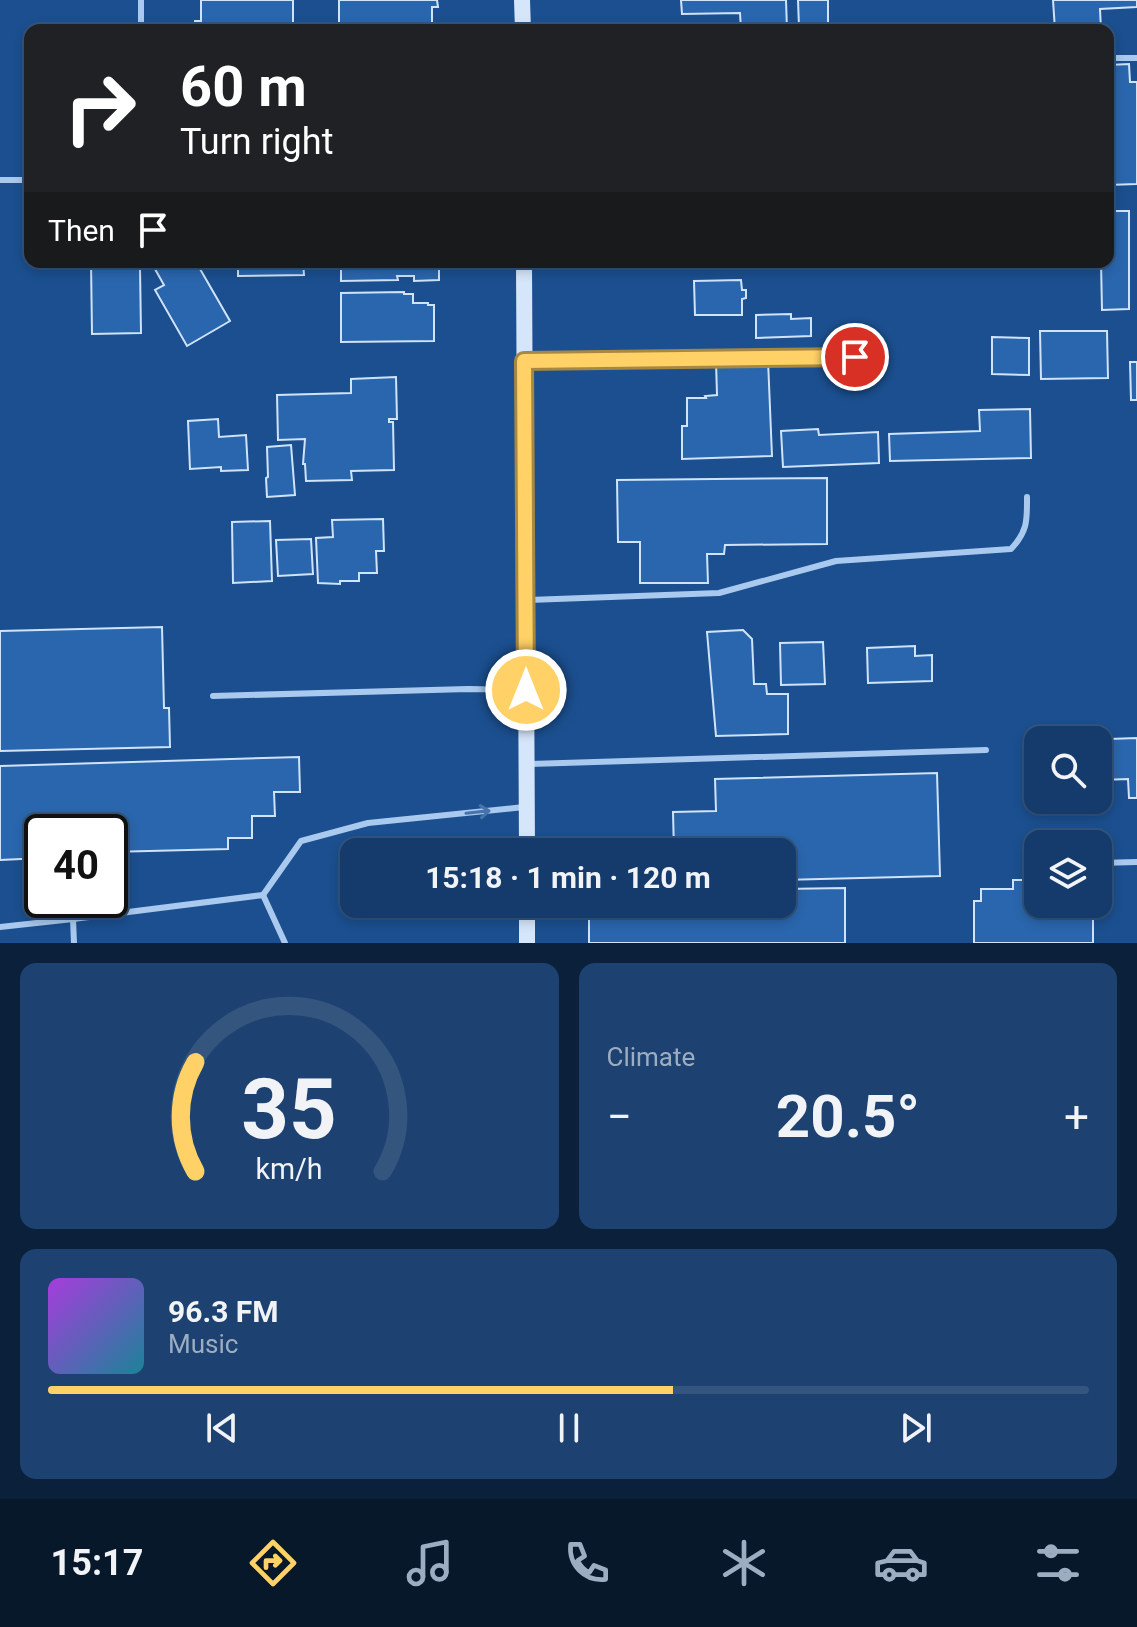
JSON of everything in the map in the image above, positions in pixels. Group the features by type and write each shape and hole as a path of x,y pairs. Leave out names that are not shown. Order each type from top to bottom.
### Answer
{"street":[{"path":"522,0 523,24"},
{"path":"524,268 527,838"},
{"path":"527,918 527,943"}],"lane":[{"path":"141,0 141,24"},
{"path":"1114,58 1137,58"},
{"path":"0,180 24,180"},
{"path":"524,361 855,357"},
{"path":"526,601 719,593 836,561 1011,549 1021,538 1027,524 1027,497"},
{"path":"213,696 526,690"},
{"path":"527,764 986,750"},
{"path":"0,927 263,895 301,841 368,823 527,806"},
{"path":"1112,863 1137,862"},
{"path":"263,895 285,943"},
{"path":"73,919 74,943"}],"building":[{"path":"201,0 293,0 293,24 195,24 195,21 201,21"},
{"path":"339,0 437,0 438,7 432,7 432,24 339,24"},
{"path":"681,0 786,0 787,24 741,24 740,13 682,14"},
{"path":"798,0 828,0 828,24 799,24"},
{"path":"1053,0 1137,0 1137,7 1100,9 1101,24 1055,24"},
{"path":"1129,64 1130,82 1137,82 1137,184 1114,185 1114,65"},
{"path":"1114,211 1129,211 1129,309 1102,310 1101,268 1114,268"},
{"path":"91,268 140,268 141,333 92,334"},
{"path":"199,268 230,321 187,346 155,290 164,285 155,269"},
{"path":"238,268 303,268 304,275 238,276"},
{"path":"341,268 439,268 439,280 414,281 414,276 397,276 398,280 341,281"},
{"path":"741,280 742,290 746,290 746,298 742,299 742,315 695,315 694,281"},
{"path":"341,293 413,294 413,303 434,305 434,341 341,342"},
{"path":"791,314 791,319 811,318 811,336 756,338 756,315"},
{"path":"1040,331 1107,331 1108,378 1041,379"},
{"path":"992,337 1029,338 1029,375 992,374"},
{"path":"768,360 772,456 682,459 682,426 687,426 687,398 717,395 716,362"},
{"path":"1130,362 1137,362 1137,400 1131,400"},
{"path":"396,377 397,419 389,419 393,422 394,470 351,471 352,480 306,481 303,464 305,439 278,440 277,395 351,393 351,379"},
{"path":"1030,409 1031,458 890,461 889,434 980,431 979,410"},
{"path":"218,419 219,437 246,435 248,470 221,471 221,467 190,469 188,421"},
{"path":"818,429 819,435 878,432 879,463 783,467 781,431"},
{"path":"291,445 295,495 267,497 267,447"},
{"path":"827,478 827,544 725,545 724,554 707,554 708,583 640,583 640,542 618,542 617,480"},
{"path":"383,519 384,551 376,551 377,573 359,573 359,581 318,583 316,538 333,537 332,520"},
{"path":"270,521 272,581 233,583 232,522"},
{"path":"311,539 313,574 278,576 276,540"},
{"path":"162,627 164,708 169,708 170,747 0,751 0,631"},
{"path":"743,630 752,639 754,684 766,684 767,694 788,694 788,734 716,736 707,632"},
{"path":"823,642 825,684 781,685 780,643"},
{"path":"915,646 915,656 932,655 932,681 868,683 867,648"},
{"path":"1137,738 1137,798 1129,798 1128,779 1112,780 1112,739"},
{"path":"299,757 300,792 274,792 275,816 252,816 252,838 228,838 228,849 128,852 128,814 24,814 24,859 0,860 0,766"},
{"path":"937,773 940,876 796,880 796,838 674,838 673,812 716,811 715,779"},
{"path":"1013,880 1024,880 1024,918 1093,918 1093,943 974,943 974,901 981,901 981,889 1013,889"},
{"path":"845,888 845,943 589,943 589,918 796,918 796,889"}],"route":[{"path":"526,690 524,361 855,357"}]}
